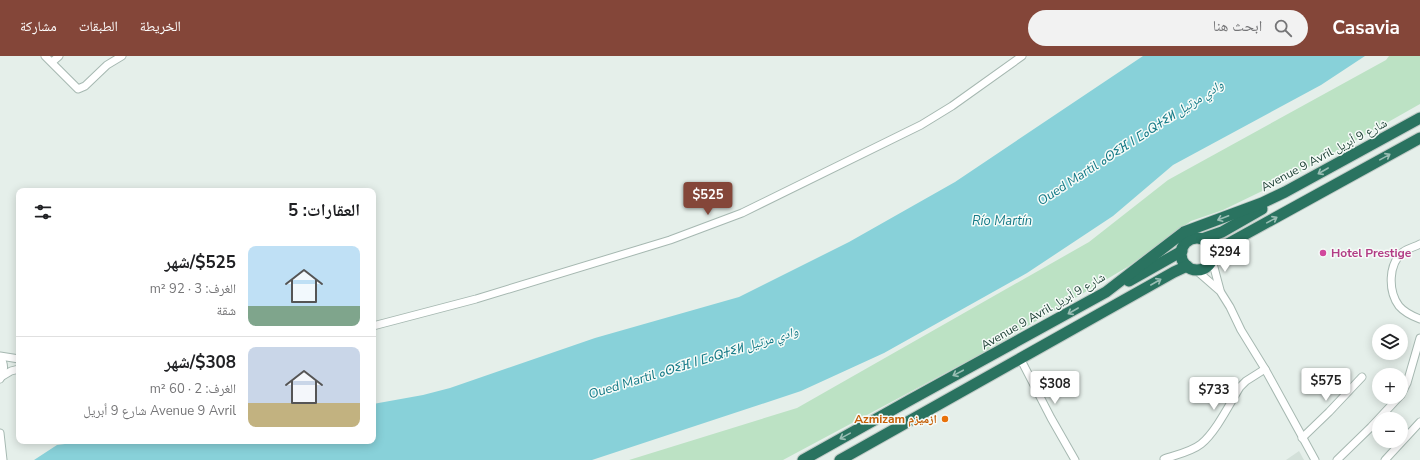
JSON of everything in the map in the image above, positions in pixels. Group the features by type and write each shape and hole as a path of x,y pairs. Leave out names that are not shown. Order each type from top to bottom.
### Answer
{"highway":[{"name":"Avenue 9 Avril شارع 9 أبريل","path":"803,460 1106,292 1184,232 1255,206 1285,192 1420,118"},
{"path":"1213,256 1420,138"},
{"path":"1202,239 1222,232 1262,209 1285,192"},
{"path":"840,460 1174,272 1191,268 1204,268 1210,263 1213,256 1212,246 1202,239 1198,238 1189,240 1182,251 1142,274 1106,292"},
{"path":"1182,251 1184,262 1191,268"}],"street":[{"path":"45,56 78,89 85,86 107,65 122,56"},
{"path":"52,62 59,56"},
{"path":"376,325 476,300 647,247 742,213 921,125 952,106 1022,56"},
{"path":"1420,244 1403,252 1396,259 1391,282 1393,292 1399,305 1408,314 1420,319"},
{"path":"1213,256 1220,291 1315,460"},
{"path":"1191,268 1220,291"},
{"path":"1408,380 1420,338"},
{"path":"1,378 4,369 0,357 16,359"},
{"path":"1020,358 1075,460"},
{"path":"1164,459 1201,444 1240,387 1246,381 1265,369"},
{"path":"1,378 12,371 16,370"},
{"path":"1302,438 1362,377"},
{"path":"1337,460 1393,404"},
{"path":"1385,460 1420,422"},
{"path":"0,434 3,460"}],"shaded area":[{"path":"1299,451 1304,460 1286,460"}],"green space":[{"path":"1389,56 1420,56 1420,104 1291,177 1223,210 1191,221 1129,266 979,355 783,460 629,460 797,408 1089,242 1168,180 1386,60"}],"water":[{"name":"Río Martín","path":"1143,56 1365,56 1321,85 1173,165 1113,216 1027,273 884,353 801,391 592,460 34,460 57,445 65,444 376,444 376,403 423,395 450,388 595,338 739,297 849,242 955,182"}],"place":[{"name":"Hotel Prestige","path":"1323,253"},
{"name":"Azmizam ازميزم","path":"945,419"}],"water label":[{"name":"Oued Martil ⴰⵙⵉⴼ ⵏ ⵎⴰⵕⵜⵉⵍ وادي مرتيل","path":"1130,142"},
{"name":"Oued Martil ⴰⵙⵉⴼ ⵏ ⵎⴰⵕⵜⵉⵍ وادي مرتيل","path":"693,362"}]}
